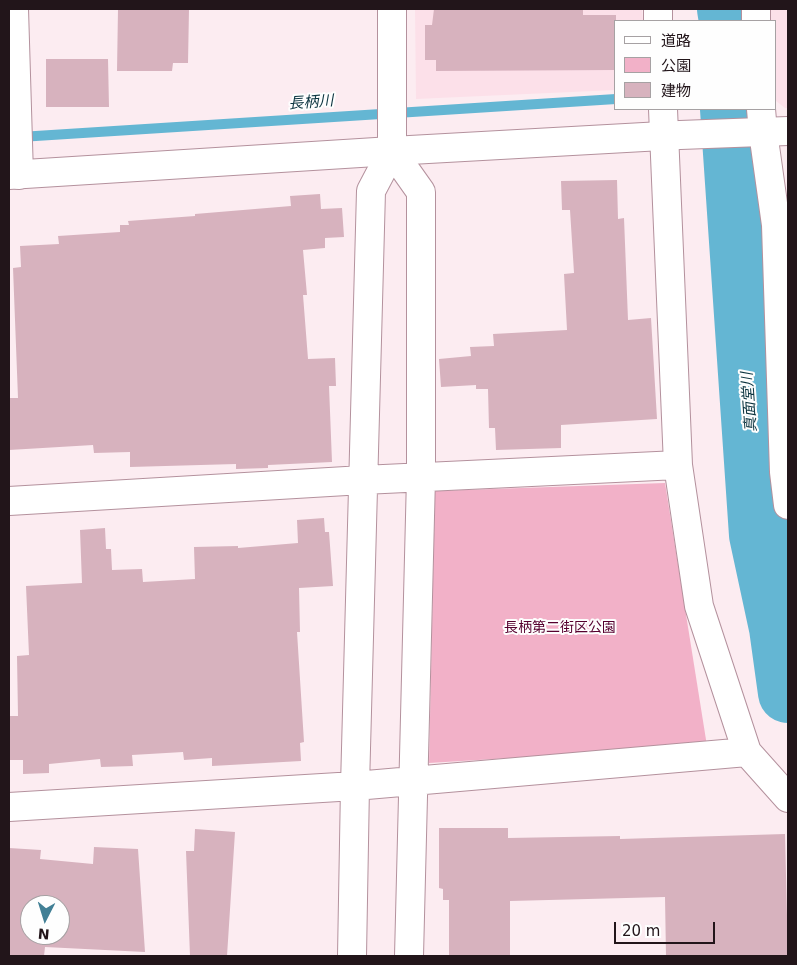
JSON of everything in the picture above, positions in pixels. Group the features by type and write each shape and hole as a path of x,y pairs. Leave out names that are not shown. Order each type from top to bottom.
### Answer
{"street":[{"path":"14,9 14,175 392,151 673,136 766,126 776,225 784,472 788,505"},
{"path":"352,956 370,191 392,151 392,9"},
{"path":"663,110 673,136 678,465 699,606 748,752 788,798"},
{"path":"392,151 422,192 421,477 409,956"},
{"path":"9,501 363,480 678,465"},
{"path":"9,807 355,786 748,752"}],"shaded area":[{"path":"415,9 642,9 643,20 614,20 614,90 416,99"},
{"path":"768,9 788,9 788,108 777,102 777,20 769,20"}],"green space":[{"name":"長柄第二街区公園","path":"665,483 707,746 429,763 435,491"}],"building":[{"path":"118,9 189,9 188,63 173,63 172,71 117,71"},
{"path":"434,9 583,9 583,15 616,15 616,20 614,20 614,70 436,71 436,60 425,60 425,25 432,25"},
{"path":"46,59 108,59 109,107 46,107"},
{"path":"617,180 618,219 624,218 628,320 651,318 657,419 561,425 561,448 496,450 495,428 489,428 488,389 476,389 476,385 441,387 439,359 471,356 470,347 494,346 493,334 567,330 564,274 574,273 570,210 562,210 561,181"},
{"path":"320,194 321,209 342,208 344,237 325,238 325,248 303,250 307,295 303,295 308,359 335,358 336,386 329,386 332,462 268,465 268,468 236,469 236,464 130,467 130,452 94,453 93,445 9,450 9,398 18,398 13,268 21,267 20,246 59,244 58,236 120,232 120,225 129,225 128,221 291,206 290,196"},
{"path":"324,518 325,532 329,532 333,586 299,588 300,632 297,632 304,742 300,743 301,761 212,766 212,758 184,760 183,752 132,755 133,766 101,767 100,759 49,764 49,773 23,774 23,760 9,760 9,716 18,716 17,656 29,655 26,586 82,583 80,530 105,528 106,549 111,549 112,570 142,569 143,582 195,579 194,547 238,546 238,548 298,543 297,520"},
{"path":"439,828 508,828 508,838 620,836 620,839 785,834 788,956 666,956 665,897 510,901 510,956 449,956 449,900 443,900 443,889 439,888"},
{"path":"195,829 235,832 227,956 190,956 186,851 194,851"},
{"path":"94,847 138,849 145,952 45,947 44,956 9,956 9,848 41,850 40,859 93,864"}],"waterway":[{"name":"真面堂川","path":"727,9 729,20"},
{"name":"長柄川","path":"20,137 614,99"},
{"name":"真面堂川","path":"730,110 759,535 779,628 788,693"}]}
